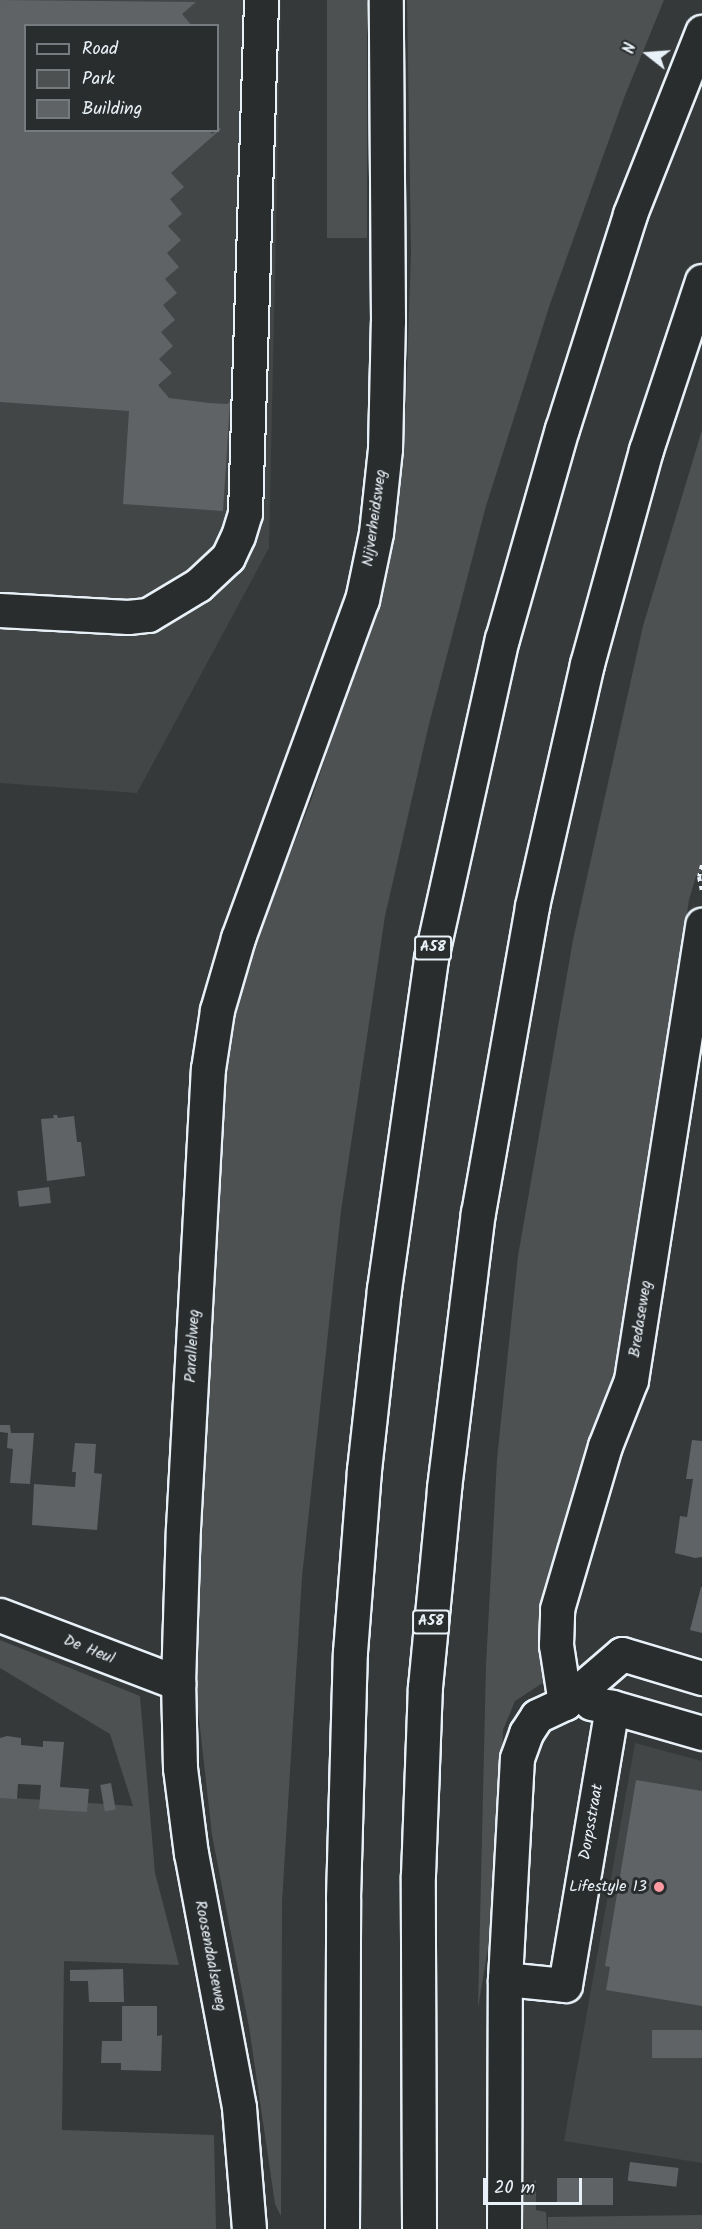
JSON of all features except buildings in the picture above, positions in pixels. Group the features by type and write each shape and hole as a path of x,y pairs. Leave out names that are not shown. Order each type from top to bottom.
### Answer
{"main road":[{"path":"0,610 128,617 148,615 198,585 228,557 238,536 245,513 261,0"},
{"name":"Nijverheidsweg","path":"217,1010 238,938 362,600 376,533 386,437 386,0"},
{"name":"A58","path":"342,2229 343,1898 350,1652 364,1470 384,1290 431,958 502,639 562,429 630,214 702,32"},
{"name":"A58","path":"419,2229 418,1875 425,1687 444,1488 478,1213 532,906 587,664 646,450 702,280"},
{"name":"Bredaseweg","path":"565,1703 556,1644 557,1609 605,1446 631,1380 702,926"},
{"name":"Parallelweg","path":"178,1683 183,1528 207,1081 217,1010"},
{"name":"De Heul","path":"0,1615 178,1683"},
{"path":"504,2229 505,1979 518,1758 526,1733 537,1716 565,1703 622,1654 702,1678"},
{"name":"Roosendaalseweg","path":"178,1683 180,1768 191,1854 239,2106 249,2229"},
{"path":"565,1703 587,1703 612,1707 702,1733"},
{"name":"Dorpsstraat","path":"505,1979 565,1985 612,1707"}],"path":[{"path":"702,866 699,877 702,891"}],"shaded area":[{"path":"0,0 281,0 269,548 137,793 0,783"},
{"path":"635,1743 702,1761 702,2163 564,2141"}],"green space":[{"path":"327,0 367,0 367,238 327,238"},
{"path":"407,0 664,0 624,98 550,304 486,506 429,724 385,916 341,1211 302,1577 282,1902 281,2216 275,2204 249,2027 212,1835 187,1611 213,1175 231,1027 254,943 311,801 358,660 375,596 387,534 406,404 411,253"},
{"path":"702,430 702,871 696,876 689,900 619,1374 547,1610 544,1682 515,1701 503,1730 495,1906 478,2008 486,1665 497,1459 518,1256 573,940 643,626"},
{"path":"0,1640 140,1696 155,1873 179,1965 64,1961 62,2130 214,2135 216,2229 0,2229 0,1797 133,1806 110,1734 0,1668"},
{"path":"536,2180 536,2210 546,2212 547,2229 518,2229 517,2190"},
{"path":"702,2215 702,2229 548,2229 548,2217"}],"place":[{"name":"Lifestyle 13","path":"659,1887"}]}
